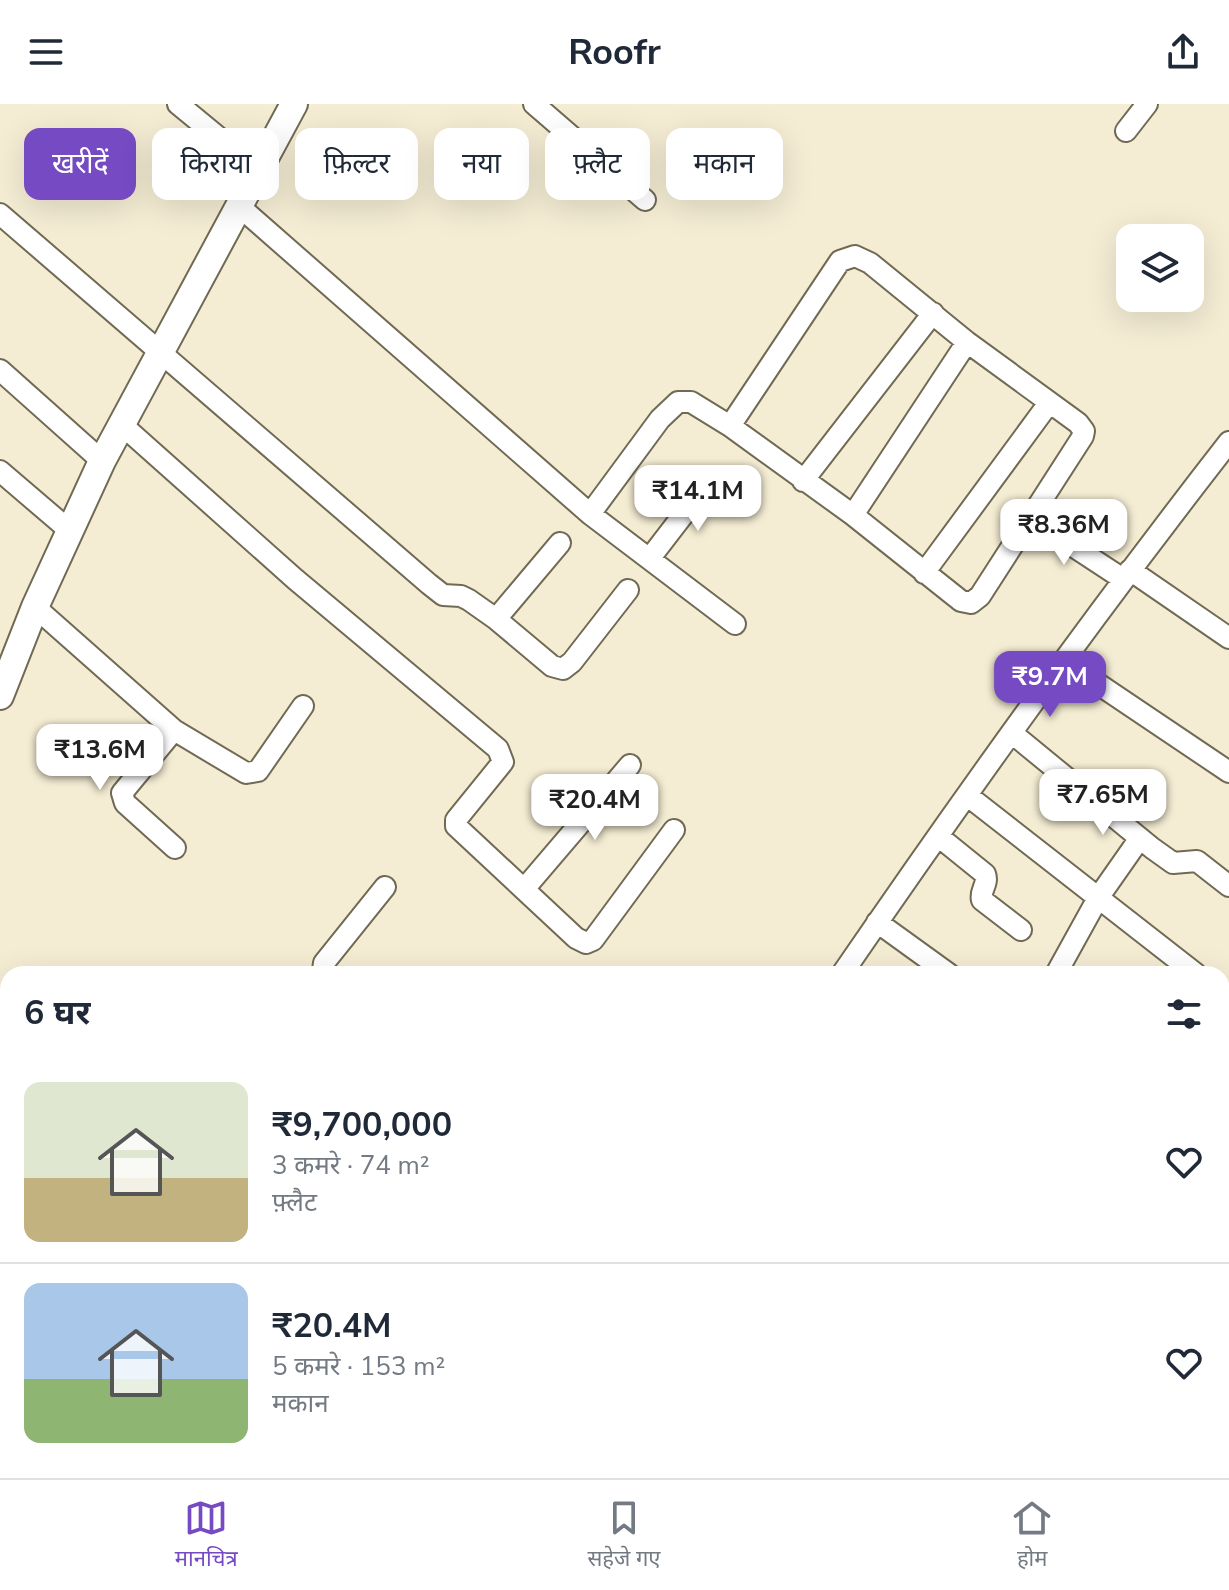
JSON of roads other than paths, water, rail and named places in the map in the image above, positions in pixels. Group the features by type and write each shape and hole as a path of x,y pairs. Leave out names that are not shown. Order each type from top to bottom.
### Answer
{"main road":[{"path":"279,130 294,104"},
{"path":"0,696 35,607 102,461 243,200"}],"street":[{"path":"178,104 207,128"},
{"path":"534,104 562,128"},
{"path":"1126,131 1147,104"},
{"path":"240,207 590,514 735,624"},
{"path":"0,214 429,584 443,595 465,598 496,619 552,666 563,669 572,662 628,590"},
{"path":"590,514 672,406 684,401 691,402 730,426 853,515 966,603 976,601 1084,434 1078,423 967,342 864,259 855,256 840,261 730,426"},
{"path":"803,481 933,313"},
{"path":"853,515 967,342"},
{"path":"0,370 102,461"},
{"path":"924,573 1049,403"},
{"path":"121,424 295,579 498,749 503,762 456,820 456,826 582,942 590,942 674,830"},
{"path":"847,966 1126,575 1229,442"},
{"path":"0,471 70,531"},
{"path":"650,558 710,480"},
{"path":"1030,518 1229,638"},
{"path":"496,619 560,543"},
{"path":"35,607 174,730 251,774 258,771 303,706"},
{"path":"1064,661 1229,772"},
{"path":"174,730 126,785 122,799 175,848"},
{"path":"1013,734 1173,863 1197,861 1229,886"},
{"path":"525,888 630,765"},
{"path":"968,796 1186,966"},
{"path":"938,836 985,874 987,882 982,900 1021,930"},
{"path":"1060,966 1098,898 1140,838"},
{"path":"324,966 385,887"},
{"path":"877,922 938,966"}]}
